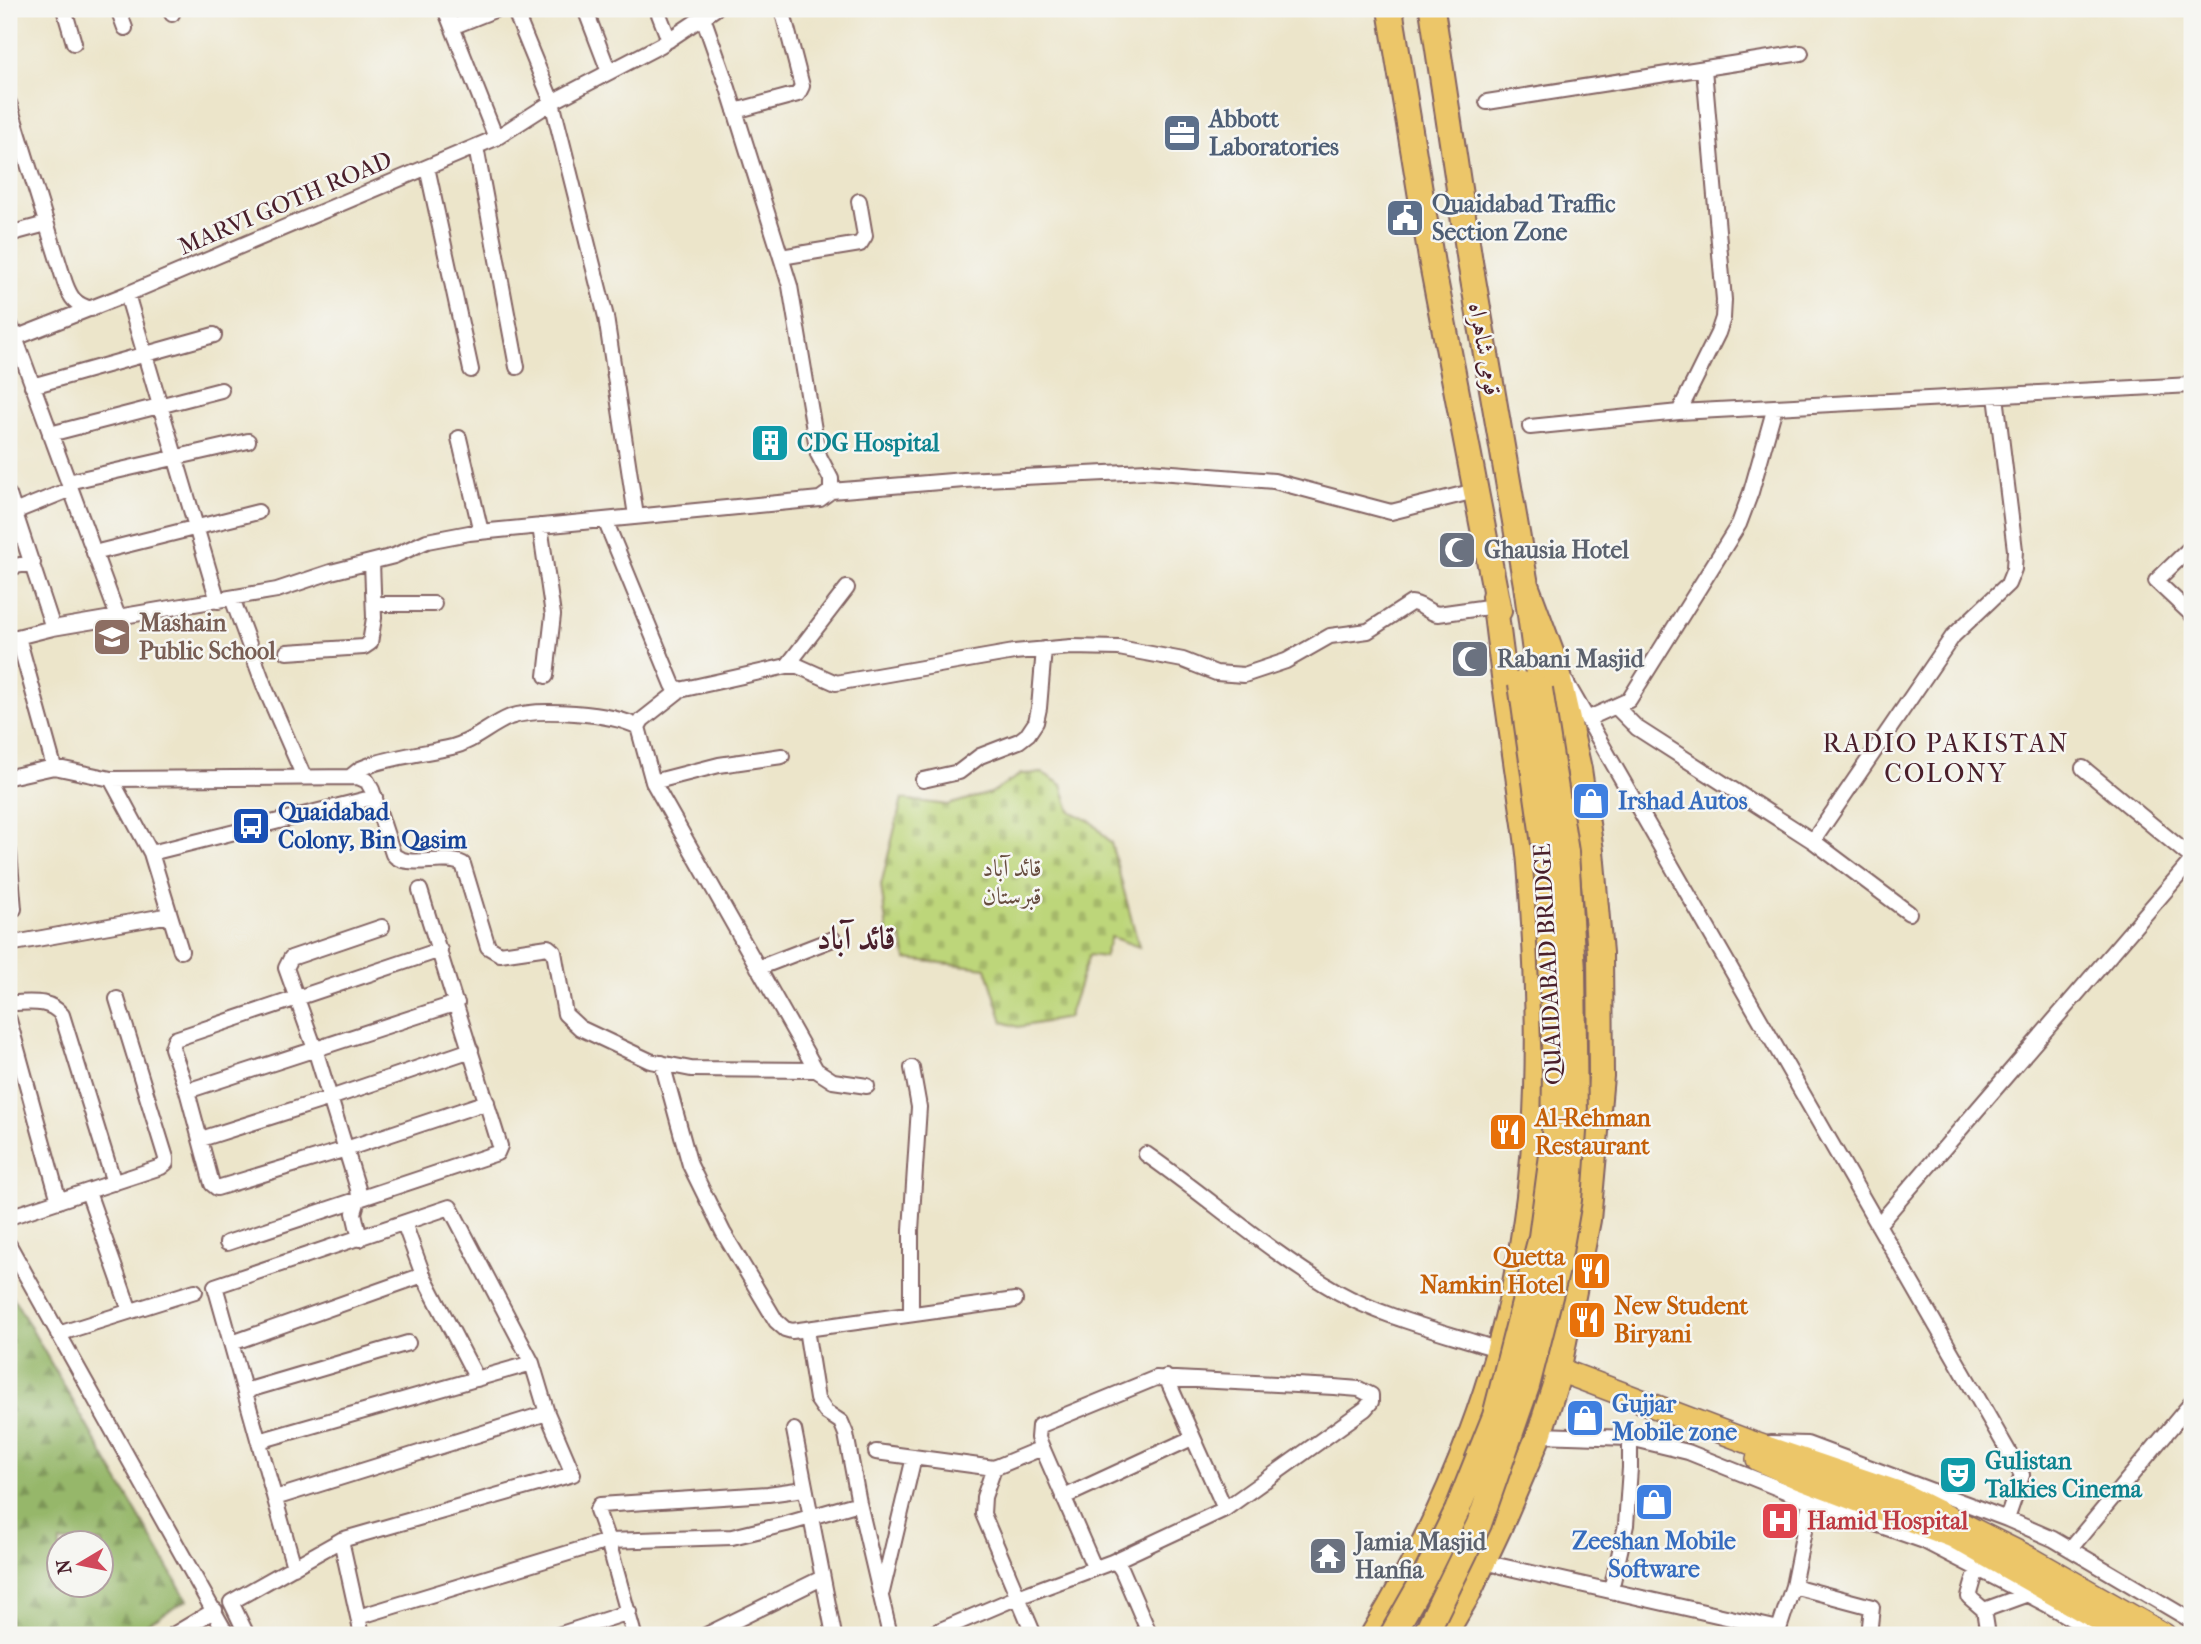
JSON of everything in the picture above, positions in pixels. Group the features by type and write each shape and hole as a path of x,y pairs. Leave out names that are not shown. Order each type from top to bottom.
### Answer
{"highway":[{"name":"قومی شاہراہ","path":"1390,9 1432,264 1495,601 1530,687"},
{"name":"قومی شاہراہ","path":"1432,9 1470,262 1526,585 1530,687"},
{"path":"1444,1635 1483,1562 1539,1435 1557,1375 1588,1220 1601,1076 1600,967 1591,851 1578,769 1555,663 1526,585"},
{"path":"1373,1635 1448,1492 1477,1417 1498,1355 1526,1219 1533,1155 1538,1053 1530,861 1495,601"},
{"name":"QUAIDABAD BRIDGE","path":"1392,1635 1457,1511 1495,1416 1541,1237 1554,1140 1555,1072 1546,858 1530,687"},
{"name":"QUAIDABAD BRIDGE","path":"1425,1635 1479,1524 1527,1386 1557,1269 1569,1200 1575,1118 1573,971 1566,852 1530,687"}],"main road":[{"path":"1498,1355 1749,1443 1953,1536 2127,1635"},
{"path":"1557,1375 1744,1453 1901,1494 2031,1559 2164,1635"}],"street":[{"path":"64,9 74,43"},
{"path":"118,9 125,28"},
{"path":"445,9 496,138"},
{"path":"452,27 498,9"},
{"path":"514,9 552,102 607,317 636,516"},
{"path":"585,9 609,72"},
{"path":"657,9 669,40"},
{"path":"736,111 801,91 802,86 782,9"},
{"path":"709,13 790,286 818,454 831,479 831,491"},
{"name":"MARVI GOTH ROAD","path":"15,338 128,294 496,138 552,102 669,40 709,13"},
{"path":"1488,102 1801,53"},
{"path":"1679,412 1723,318 1724,300 1704,69"},
{"path":"10,110 72,299 91,309"},
{"path":"476,146 517,367"},
{"path":"427,167 471,370"},
{"path":"781,257 860,244 865,236 859,201"},
{"path":"9,234 46,224"},
{"path":"128,294 195,528 304,777"},
{"path":"9,321 118,617"},
{"path":"33,386 214,334"},
{"path":"1530,427 1679,412 2192,385"},
{"path":"50,434 221,390"},
{"path":"1813,841 1952,636 2008,584 2014,569 2015,550 1996,396"},
{"path":"1587,719 1629,700 1738,524 1751,492 1775,407"},
{"path":"459,438 481,532"},
{"path":"12,513 69,486 248,442"},
{"path":"54,767 13,638 53,628 277,590 394,556 427,541 481,532 820,499 831,491 964,480 1147,471 1274,481 1391,512 1475,491"},
{"path":"9,495 12,513 33,563 53,628"},
{"path":"94,552 258,512"},
{"path":"606,520 673,685 680,690"},
{"path":"540,526 553,615 547,676"},
{"path":"2188,550 2157,581 2192,615"},
{"path":"287,652 368,645 374,618 372,562"},
{"path":"9,567 33,563"},
{"path":"787,666 847,589"},
{"path":"867,1086 833,1081 816,1070 653,782 638,727 642,720 680,690 787,666 798,666 836,682 1014,652 1070,647 1119,648 1183,660 1216,673 1244,675 1286,661 1330,636 1368,631 1411,603 1438,614 1495,601"},
{"path":"374,604 434,604"},
{"path":"923,780 959,772 980,756 1019,741 1028,734 1036,722 1039,709 1044,649"},
{"path":"1555,663 2022,1475 2007,1519"},
{"path":"1616,707 1637,728 1813,841 1909,913"},
{"path":"350,777 360,769 400,756 453,747 511,717 534,712 610,717 638,727"},
{"path":"653,782 719,765 782,756"},
{"path":"9,778 54,767 111,779 350,777 367,781 397,859 403,862 435,860 464,864 488,947 500,954 548,947 554,952 565,1014 580,1028 650,1061 691,1069 816,1070"},
{"path":"1878,1225 2192,859 2083,768"},
{"path":"111,779 151,853 181,951"},
{"path":"151,853 375,797"},
{"path":"9,852 14,909"},
{"path":"227,1243 497,1153 500,1146 420,890"},
{"path":"9,944 170,915"},
{"path":"360,1239 354,1213 358,1189 315,1049 286,968 291,958 382,926"},
{"path":"758,968 833,939"},
{"path":"440,950 175,1039 172,1048 187,1091 212,1184 217,1188 487,1102"},
{"path":"9,1217 161,1167 166,1163 117,999"},
{"path":"9,1003 46,1003 62,1015 114,1183"},
{"path":"187,1091 457,1003"},
{"path":"9,1020 59,1201"},
{"path":"201,1139 471,1050"},
{"path":"662,1063 690,1165 723,1232 780,1326 792,1331 1015,1300"},
{"path":"911,1314 911,1230 919,1107 912,1068"},
{"path":"1146,1154 1301,1270 1341,1294 1498,1355"},
{"path":"88,1192 130,1311"},
{"path":"247,1635 231,1602 294,1567 341,1540 573,1474 547,1413 531,1363 450,1207 215,1286 294,1567"},
{"path":"404,1223 423,1275 477,1379"},
{"path":"9,1245 227,1635"},
{"path":"232,1343 423,1275"},
{"path":"58,1334 195,1291"},
{"path":"806,1329 817,1399 826,1412 844,1426 890,1635"},
{"path":"245,1391 408,1343"},
{"path":"259,1441 531,1363"},
{"path":"1166,1377 1225,1509"},
{"path":"929,1635 1018,1597 1112,1562 1225,1509 1365,1409 1371,1402 1371,1395 1359,1389 1166,1377 1148,1380 1039,1426 1036,1434 1094,1567"},
{"path":"2070,1549 2192,1402"},
{"path":"275,1498 547,1413"},
{"path":"794,1430 834,1635"},
{"path":"1539,1435 1630,1438 1688,1452 1810,1502 1924,1541 2028,1594 2099,1635"},
{"path":"1063,1497 1192,1438"},
{"path":"1611,1590 1626,1525 1630,1438"},
{"path":"1749,1443 1807,1444 2007,1519 2070,1549 2192,1621"},
{"path":"876,1452 994,1468 1042,1448"},
{"path":"881,1595 914,1457"},
{"path":"994,1468 984,1497 983,1514 1034,1635"},
{"path":"634,1635 597,1510 600,1506 804,1489"},
{"path":"1483,1562 1611,1590 1779,1632 1793,1586 1810,1502"},
{"path":"358,1616 607,1541 732,1536 810,1518 859,1503"},
{"path":"341,1540 362,1635"},
{"path":"1112,1562 1118,1564 1122,1570 1150,1635"},
{"path":"1977,1569 1969,1597 1984,1610 1988,1635"},
{"path":"706,1635 822,1578"},
{"path":"1793,1586 1872,1607 1869,1635"},
{"path":"1984,1610 2028,1594"},
{"path":"173,1635 215,1611"},
{"path":"558,1635 629,1612"}],"green space":[{"name":"قائد آباد قبرستان","path":"1043,773 1062,785 1070,811 1092,822 1111,843 1139,947 1111,937 1104,957 1089,955 1068,1018 1018,1027 1003,1022 986,968 906,959 902,938 888,939 881,885 902,799 947,805 991,793 1021,774"},
{"path":"9,1290 187,1600 128,1635 9,1635"}],"place":[{"name":"Abbott Laboratories","path":"1182,133"},
{"name":"Quaidabad Traffic Section Zone","path":"1405,218"},
{"name":"CDG Hospital","path":"770,443"},
{"name":"Ghausia Hotel","path":"1457,550"},
{"name":"Mashain Public School","path":"112,637"},
{"name":"Rabani Masjid","path":"1470,659"},
{"name":"Irshad Autos","path":"1591,801"},
{"name":"Quaidabad Colony, Bin Qasim","path":"251,826"},
{"name":"Al-Rehman Restaurant","path":"1508,1132"},
{"name":"Quetta Namkin Hotel","path":"1592,1271"},
{"name":"New Student Biryani","path":"1587,1320"},
{"name":"Gujjar Mobile zone","path":"1585,1418"},
{"name":"Gulistan Talkies Cinema","path":"1958,1475"},
{"name":"Zeeshan Mobile Software","path":"1654,1502"},
{"name":"Hamid Hospital","path":"1780,1521"},
{"name":"Jamia Masjid Hanfia","path":"1328,1556"}],"district":[{"name":"RADIO PAKISTAN COLONY","path":"1946,758"},
{"name":"قائد آباد","path":"856,938"}]}
